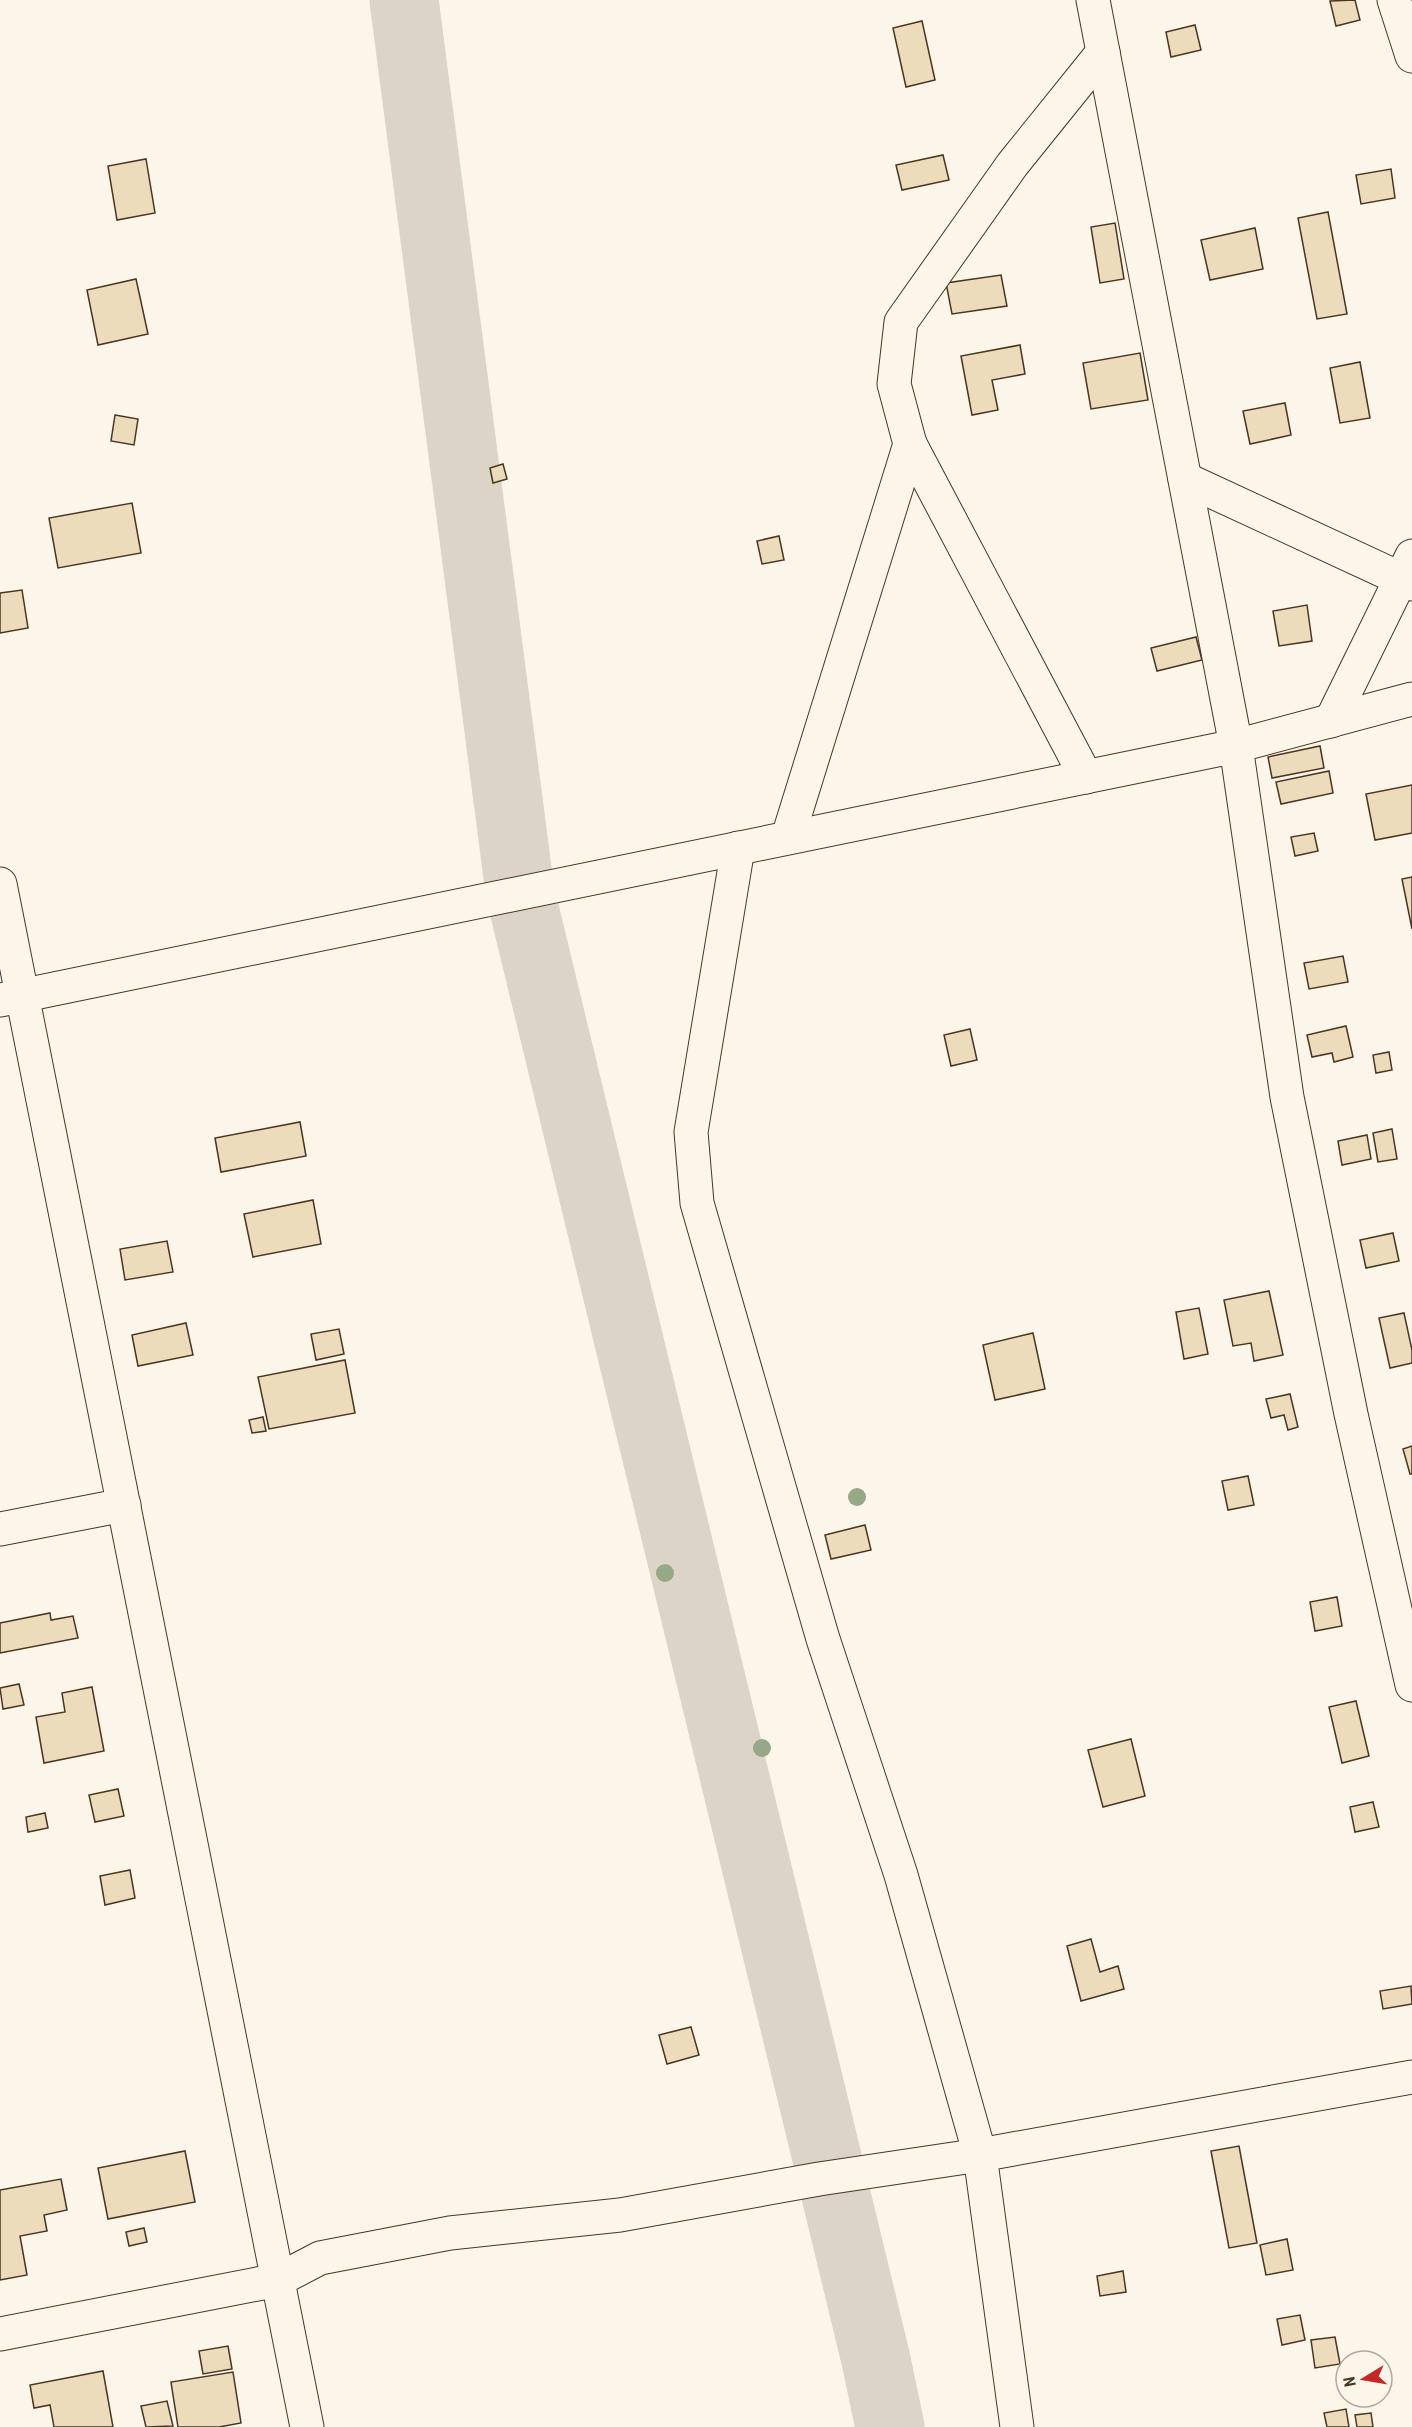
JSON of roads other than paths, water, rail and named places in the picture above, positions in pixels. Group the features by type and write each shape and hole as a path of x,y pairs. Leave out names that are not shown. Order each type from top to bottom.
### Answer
{"street":[{"path":"1093,0 1236,746 1287,1097 1351,1414 1412,1685"},
{"path":"1394,0 1412,56"},
{"path":"1086,777 910,444 894,384 901,322 1012,165 1103,52"},
{"path":"788,837 910,444"},
{"path":"1185,479 1408,573 1331,721"},
{"path":"11,997 1236,746 1412,699"},
{"path":"738,848 691,1132 697,1203 824,1639 901,1875 980,2155 1017,2427"},
{"path":"0,884 11,997 124,1505 307,2427"},
{"path":"0,1529 124,1505"},
{"path":"0,2334 278,2280 320,2258 450,2233 620,2215 819,2179 980,2155 1412,2077"}],"waterway":[{"path":"404,0 520,892 876,2360 890,2427"}]}
